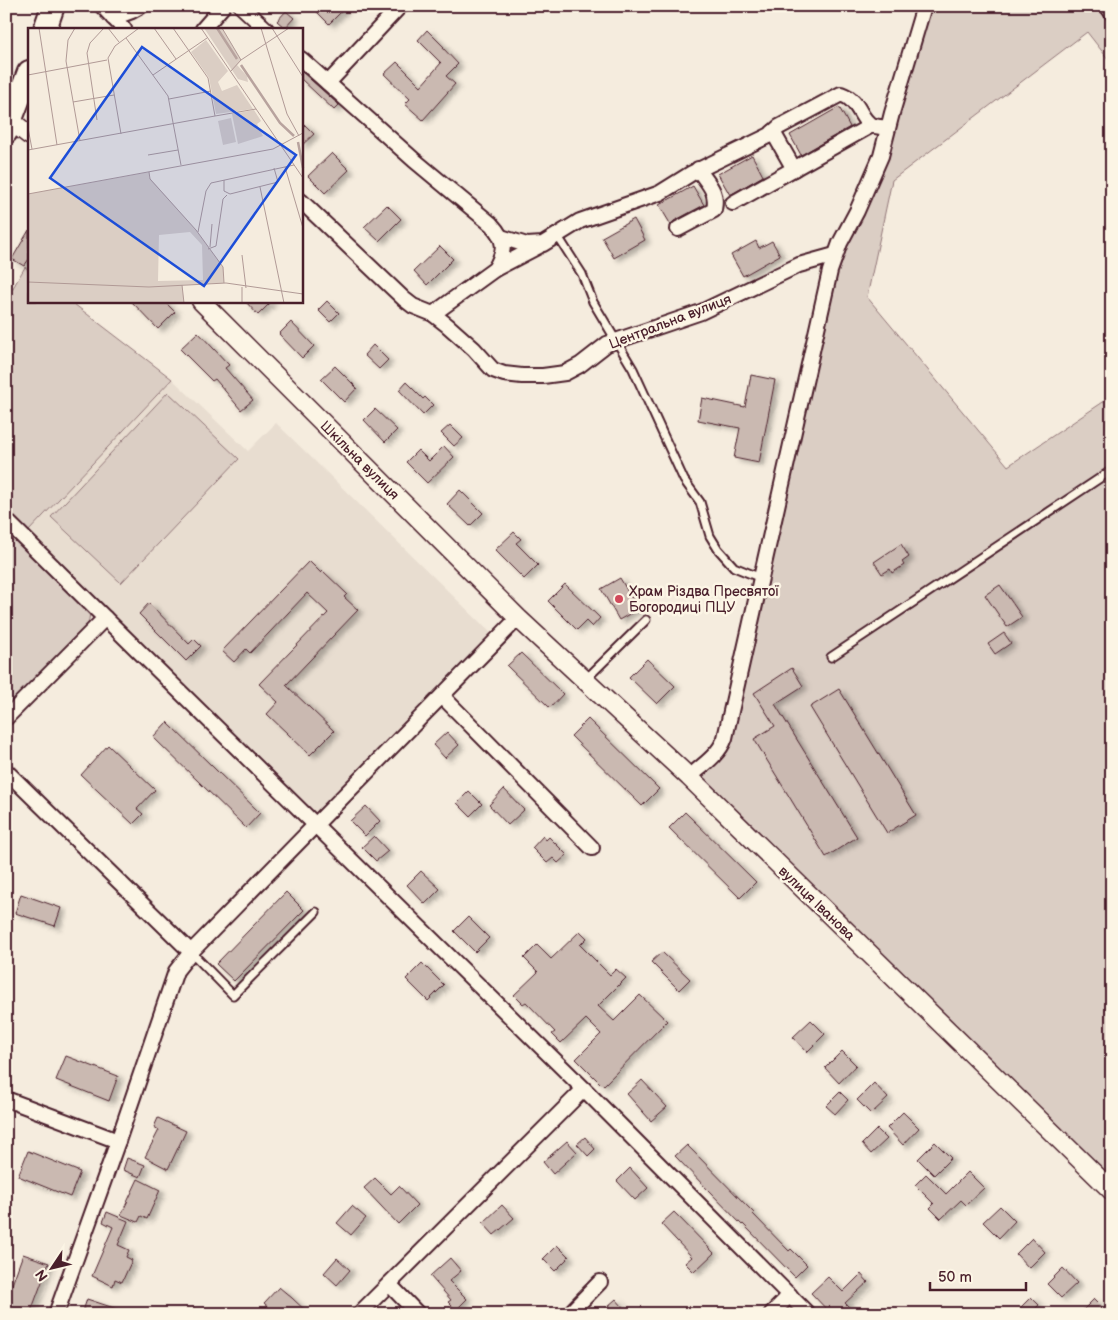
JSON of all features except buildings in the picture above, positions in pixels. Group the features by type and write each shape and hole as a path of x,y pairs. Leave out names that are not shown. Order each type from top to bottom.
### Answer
{"main road":[{"path":"45,28 53,6"},
{"path":"8,124 28,74"}],"street":[{"path":"102,6 123,28"},
{"path":"113,18 132,12 141,6"},
{"path":"204,28 223,6"},
{"path":"241,6 265,28"},
{"path":"328,83 400,6"},
{"path":"689,778 715,755 726,738 830,271 840,242 857,211 881,156 924,6"},
{"path":"1107,6 1112,13"},
{"path":"302,60 414,160 499,232 503,240 503,250 495,269"},
{"path":"433,314 495,269 543,244 580,221 660,192 698,169 770,135 779,126 841,94 854,101 867,122 872,125 888,128"},
{"path":"8,124 28,134"},
{"path":"733,203 872,125"},
{"path":"774,132 794,169"},
{"path":"678,229 714,210 716,201 714,193 698,169"},
{"name":"Центральна вулиця","path":"302,202 404,299 413,306 433,314 462,338 493,370 504,374 522,376 565,373 580,365 606,344 701,312 799,265 835,255"},
{"path":"501,237 527,245 543,244"},
{"name":"Шкільна вулиця","path":"202,302 518,618"},
{"path":"6,520 584,1089 808,1314"},
{"path":"6,718 105,618"},
{"path":"56,1314 176,971 191,952 518,618"},
{"name":"вулиця Іванова","path":"518,618 689,778 1112,1191"},
{"path":"442,696 592,848"},
{"path":"6,771 191,952"},
{"path":"360,1314 584,1089"},
{"path":"6,1099 118,1141"},
{"path":"569,1314 600,1282"},
{"path":"389,1284 418,1314"},
{"path":"771,1314 790,1295"}],"lane":[{"path":"558,235 582,274 593,302 633,369 684,480 700,502 710,536 718,549 734,567 761,578"},
{"path":"831,657 1112,470"},
{"path":"585,681 646,620"},
{"path":"191,952 233,995 316,912"}],"shaded area":[{"path":"924,6 1107,6 1112,13 1112,64 1087,32 892,180 867,297 1008,466 1112,396 1112,1191 689,777 715,755 830,271 857,211"},
{"path":"25,267 28,269 28,302 71,302 172,379 27,533 6,512 6,300"},
{"path":"172,379 248,451 276,423 492,634 314,815 27,533"},
{"path":"168,392 239,459 121,583 51,517"},
{"path":"6,526 90,613 88,625 6,713"}],"place":[{"name":"Храм Різдва Пресвятої Богородиці ПЦУ","path":"619,599"}]}
